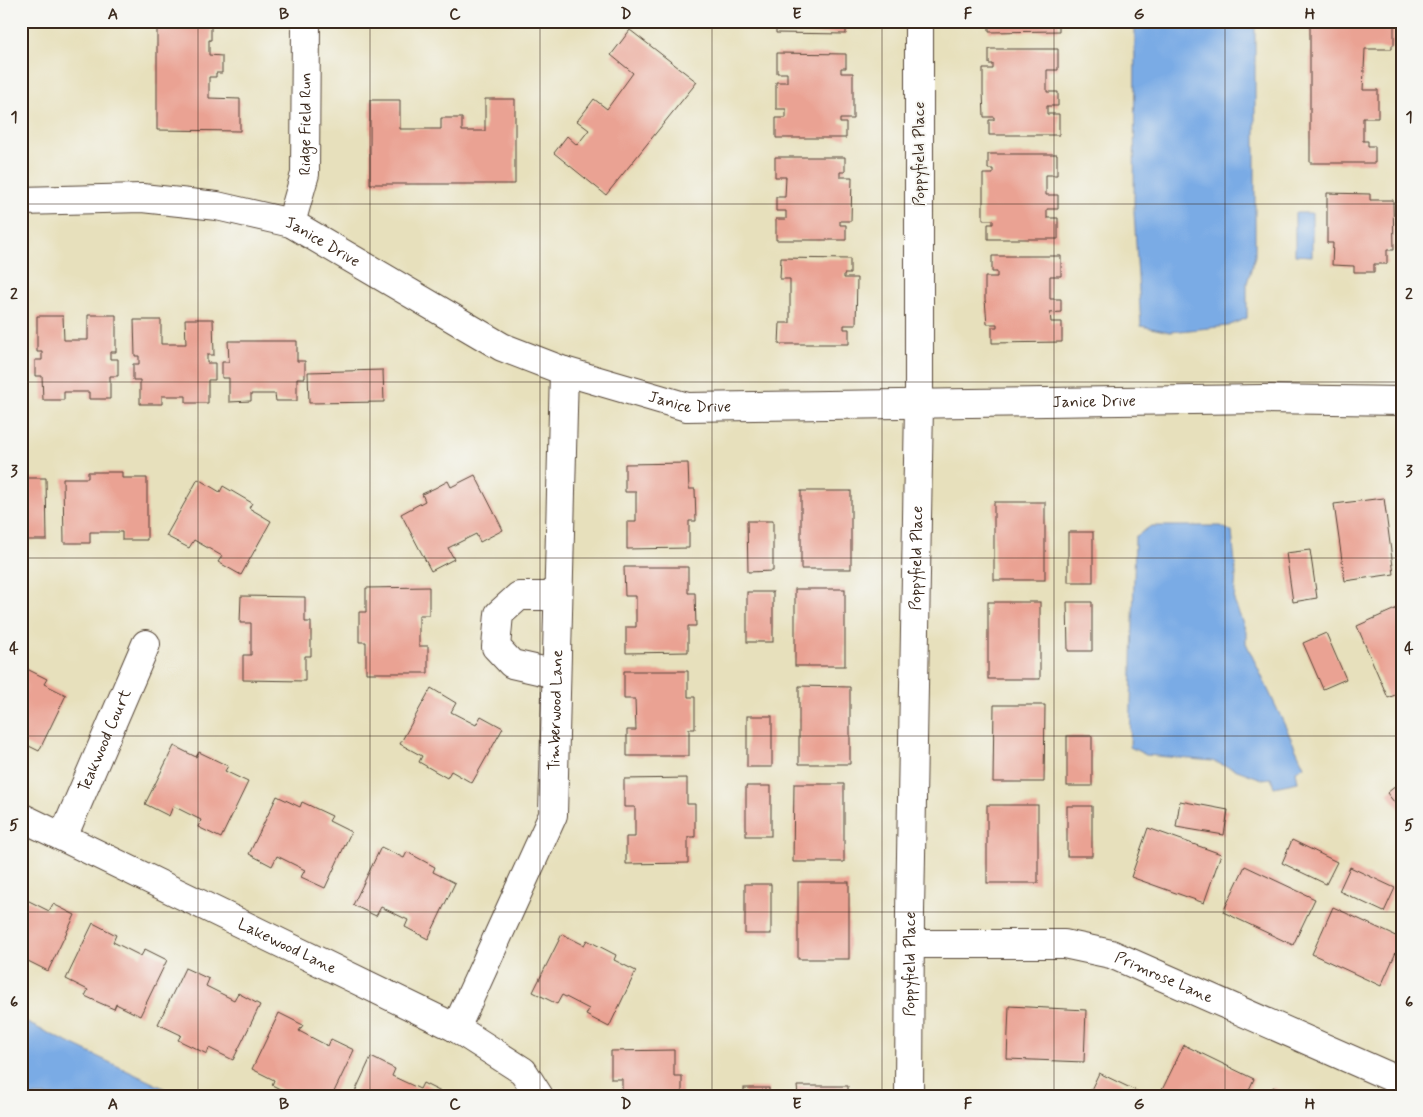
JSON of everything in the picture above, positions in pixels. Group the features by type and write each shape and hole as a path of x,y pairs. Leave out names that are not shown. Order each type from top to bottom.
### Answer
{"street":[{"name":"Ridge Field Run","path":"291,223 305,174 306,21"},
{"name":"Poppyfield Place","path":"909,1096 918,405 919,21"},
{"name":"Janice Drive","path":"21,201 142,198 217,206 291,223 502,347 564,371 687,407 1264,399 1402,401"},
{"name":"Timberwood Lane","path":"456,1028 553,815 564,371"},
{"path":"556,674 512,664 496,647 498,614 519,596 558,596"},
{"name":"Teakwood Court","path":"63,838 146,644"},
{"name":"Lakewood Lane","path":"21,817 456,1028 523,1071 539,1096"},
{"name":"Primrose Lane","path":"910,944 1064,944 1111,954 1402,1082"}],"water":[{"path":"1135,21 1255,21 1255,256 1247,283 1247,318 1228,326 1170,332 1141,326 1134,212"},
{"path":"1295,213 1312,213 1312,256 1295,255"},
{"path":"1151,526 1221,526 1232,532 1236,574 1234,601 1246,631 1246,643 1304,766 1296,771 1298,782 1274,787 1271,778 1262,779 1212,761 1146,755 1130,747 1135,537"},
{"path":"21,1020 180,1096 21,1096"}],"building":[{"path":"157,21 211,21 209,55 222,56 222,73 216,73 216,77 209,77 209,98 240,99 240,131 157,130"},
{"path":"776,21 846,21 846,34 776,33"},
{"path":"989,21 1059,21 1059,31 989,32"},
{"path":"1310,21 1394,21 1394,45 1392,45 1392,49 1365,49 1363,90 1378,90 1378,118 1363,118 1363,141 1368,141 1368,146 1375,146 1375,163 1310,163"},
{"path":"630,30 697,82 606,195 554,153 567,136 577,145 589,130 577,121 594,99 607,109 633,73 611,55"},
{"path":"989,49 1058,49 1058,70 1047,70 1047,92 1058,92 1058,106 1047,106 1047,114 1059,114 1059,135 989,135 989,120 994,120 994,117 984,117 983,69 993,69 993,64 989,64"},
{"path":"777,53 846,54 846,68 841,68 841,73 853,73 853,119 840,119 840,123 846,123 846,138 776,138 776,118 786,118 786,109 776,109 776,82 787,82 787,73 777,73"},
{"path":"485,99 515,99 515,184 370,184 370,100 400,100 400,129 441,129 441,118 462,118 462,131 485,131"},
{"path":"988,154 1057,154 1057,175 1046,175 1046,195 1058,195 1058,209 1047,209 1047,218 1058,218 1058,239 988,239 988,224 993,224 993,220 983,220 983,174 993,174 993,169 988,169"},
{"path":"775,157 845,157 845,172 840,172 840,177 852,177 851,221 840,221 840,225 846,225 846,240 776,240 776,219 786,219 786,211 776,211 776,197 785,197 786,177 775,177"},
{"path":"1327,193 1370,194 1370,200 1393,200 1394,250 1387,250 1387,264 1374,264 1374,272 1354,272 1354,266 1332,265 1333,243 1327,243"},
{"path":"992,256 1061,256 1061,276 1050,276 1050,299 1061,299 1061,312 1050,313 1051,322 1062,322 1062,342 992,343 992,327 997,327 997,324 987,324 985,277 997,277 997,272 992,272"},
{"path":"781,258 850,259 850,274 844,274 844,278 857,278 856,325 844,325 844,329 849,329 849,344 779,344 780,323 790,323 790,279 780,279"},
{"path":"88,315 116,315 116,352 110,352 110,359 118,359 118,376 110,376 110,399 89,399 89,392 64,392 64,400 43,400 42,376 35,376 35,360 42,360 42,352 37,352 37,316 63,316 64,340 88,340"},
{"path":"185,319 213,319 214,355 207,355 207,363 215,363 215,380 208,380 208,403 186,403 186,396 162,396 162,404 140,404 140,380 133,380 133,364 139,364 139,356 135,356 134,320 161,320 161,344 186,344"},
{"path":"228,341 297,341 297,361 305,361 305,378 297,378 297,401 276,401 275,394 251,394 251,401 229,402 229,378 222,378 222,362 229,362"},
{"path":"383,370 384,402 309,403 308,372"},
{"path":"688,463 689,489 695,489 696,521 689,521 689,548 627,549 627,522 636,522 636,492 625,492 625,464"},
{"path":"88,472 122,472 122,478 147,478 147,540 122,540 122,532 90,532 90,543 64,543 63,478 88,478"},
{"path":"475,475 503,530 480,542 476,534 448,548 454,559 431,571 401,514 425,501 422,494 448,481 451,487"},
{"path":"21,478 46,478 47,540 21,540"},
{"path":"198,479 220,492 223,486 252,503 249,508 271,521 241,575 218,562 222,556 194,540 189,548 166,536"},
{"path":"801,491 851,491 851,569 801,569"},
{"path":"1384,498 1394,574 1345,581 1334,504"},
{"path":"994,502 1045,502 1045,580 994,580"},
{"path":"747,521 773,521 773,571 748,572"},
{"path":"1068,532 1093,532 1093,582 1068,582"},
{"path":"1310,550 1317,598 1293,602 1286,553"},
{"path":"624,567 688,567 688,593 695,593 696,626 688,626 688,652 626,653 626,627 636,627 636,596 625,596"},
{"path":"429,587 429,615 419,615 419,646 428,646 428,673 366,673 366,642 359,642 359,612 366,612 366,588"},
{"path":"795,589 845,589 845,666 795,666"},
{"path":"747,592 773,592 773,642 747,642"},
{"path":"241,596 305,597 305,622 311,622 311,656 305,656 305,681 243,680 243,655 251,655 251,623 240,623"},
{"path":"988,602 1040,602 1040,679 988,679"},
{"path":"1067,602 1092,602 1092,651 1068,651"},
{"path":"1402,606 1402,692 1388,698 1357,626"},
{"path":"1326,633 1346,679 1323,689 1303,643"},
{"path":"21,666 47,679 44,684 66,695 39,751 21,742"},
{"path":"624,671 688,671 688,697 695,697 695,729 689,729 689,756 627,756 627,730 636,730 635,699 624,699"},
{"path":"799,686 850,687 850,764 799,764"},
{"path":"431,688 456,703 451,712 476,725 481,716 503,728 472,783 451,771 447,778 419,762 422,756 400,744"},
{"path":"994,705 1045,705 1044,782 993,782"},
{"path":"747,716 772,716 772,767 747,767"},
{"path":"1067,736 1092,736 1092,786 1067,786"},
{"path":"174,746 196,757 199,752 228,766 225,771 248,782 221,838 198,827 201,820 173,806 169,816 145,804"},
{"path":"687,778 687,804 695,804 695,837 688,837 688,863 626,864 626,837 635,837 635,807 624,807 624,779"},
{"path":"1402,781 1402,812 1387,793"},
{"path":"794,784 844,784 844,862 793,862"},
{"path":"746,786 771,786 771,836 746,836"},
{"path":"277,796 300,807 302,802 332,816 329,821 351,832 325,888 301,877 305,870 277,856 272,866 249,854"},
{"path":"1180,801 1228,810 1224,835 1176,827"},
{"path":"987,805 1038,805 1038,883 987,883"},
{"path":"1067,806 1092,806 1092,856 1067,856"},
{"path":"1148,828 1221,854 1204,903 1131,877"},
{"path":"1292,840 1337,862 1326,884 1282,863"},
{"path":"381,847 404,858 407,852 435,867 433,872 455,883 428,939 405,927 408,920 381,907 376,916 353,905"},
{"path":"1245,866 1315,899 1293,945 1223,912"},
{"path":"1350,867 1395,888 1384,912 1339,891"},
{"path":"798,882 849,882 849,959 798,959"},
{"path":"745,884 771,884 771,934 745,934"},
{"path":"21,897 49,911 53,904 75,915 48,971 24,959 21,965"},
{"path":"1333,907 1402,939 1381,986 1312,954"},
{"path":"93,923 116,935 113,942 141,956 145,949 167,960 140,1016 116,1004 114,1009 85,996 88,990 66,979"},
{"path":"562,934 584,945 587,940 616,955 614,960 636,971 609,1027 586,1015 589,1009 562,995 557,1004 533,992"},
{"path":"185,968 209,979 206,986 234,1000 238,993 260,1005 233,1060 209,1048 207,1054 178,1040 181,1035 158,1024"},
{"path":"1009,1006 1086,1010 1084,1062 1007,1059"},
{"path":"279,1013 303,1025 299,1031 328,1046 331,1039 354,1050 332,1096 307,1096 303,1094 302,1096 294,1096 272,1085 274,1080 252,1069"},
{"path":"1184,1045 1254,1079 1246,1096 1168,1096 1161,1092"},
{"path":"674,1050 674,1076 682,1076 682,1096 622,1096 622,1079 611,1079 611,1051"},
{"path":"371,1057 395,1069 392,1076 420,1089 423,1083 445,1094 444,1096 353,1096"},
{"path":"1099,1073 1143,1094 1142,1096 1088,1096"},
{"path":"797,1086 848,1086 848,1096 798,1096"},
{"path":"1273,1087 1290,1096 1268,1096"},
{"path":"744,1088 769,1088 769,1096 744,1096"}]}
